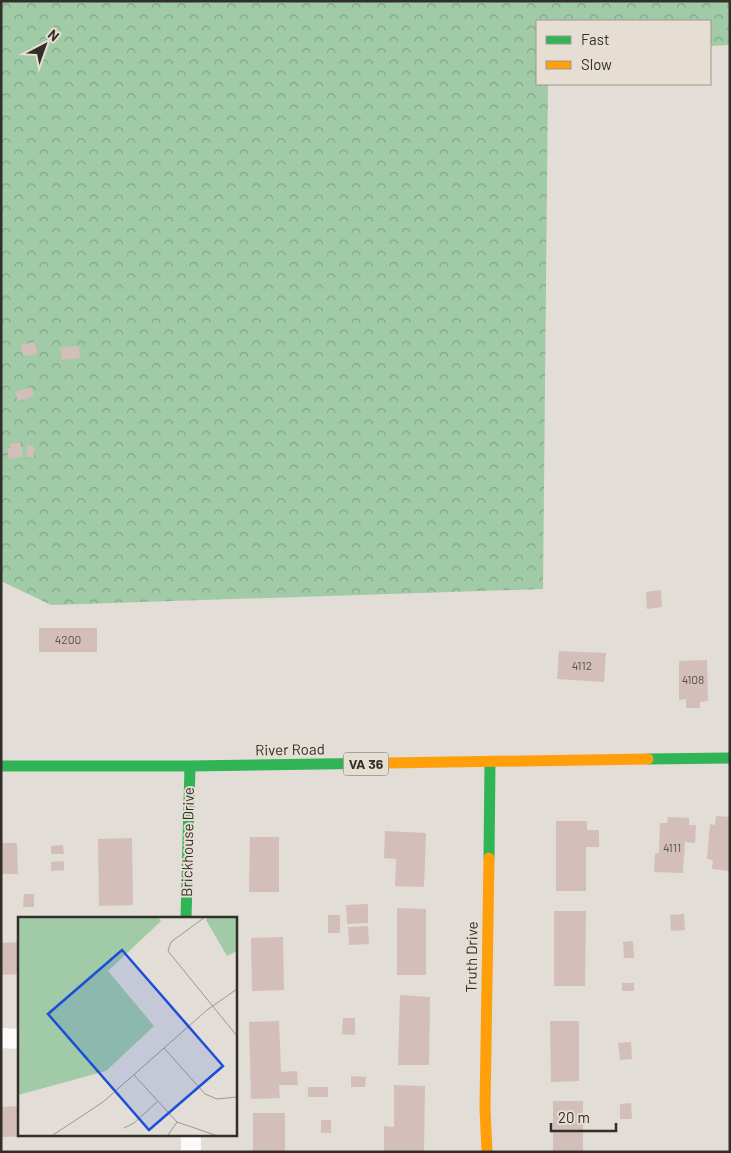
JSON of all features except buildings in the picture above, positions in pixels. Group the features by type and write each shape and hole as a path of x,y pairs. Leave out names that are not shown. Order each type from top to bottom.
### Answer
{"main road":[{"name":"River Road","path":"1,766 190,766 730,758"},
{"name":"Truth Drive","path":"487,1152 485,1108 490,762"},
{"name":"Brickhouse Drive","path":"186,917 190,766"}],"street":[{"path":"1,1038 18,1039"},
{"path":"191,1136 192,1152"}],"green space":[{"path":"1,1 730,1 730,45 711,46 711,20 536,20 536,85 548,85 543,589 51,605 1,581"}],"traffic: fast":[{"path":"648,759 730,758"},
{"path":"489,858 490,762"},
{"path":"1,766 387,763"},
{"path":"186,917 190,766"}],"traffic: slow":[{"path":"387,763 648,759"},
{"path":"487,1152 485,1108 489,858"}]}
